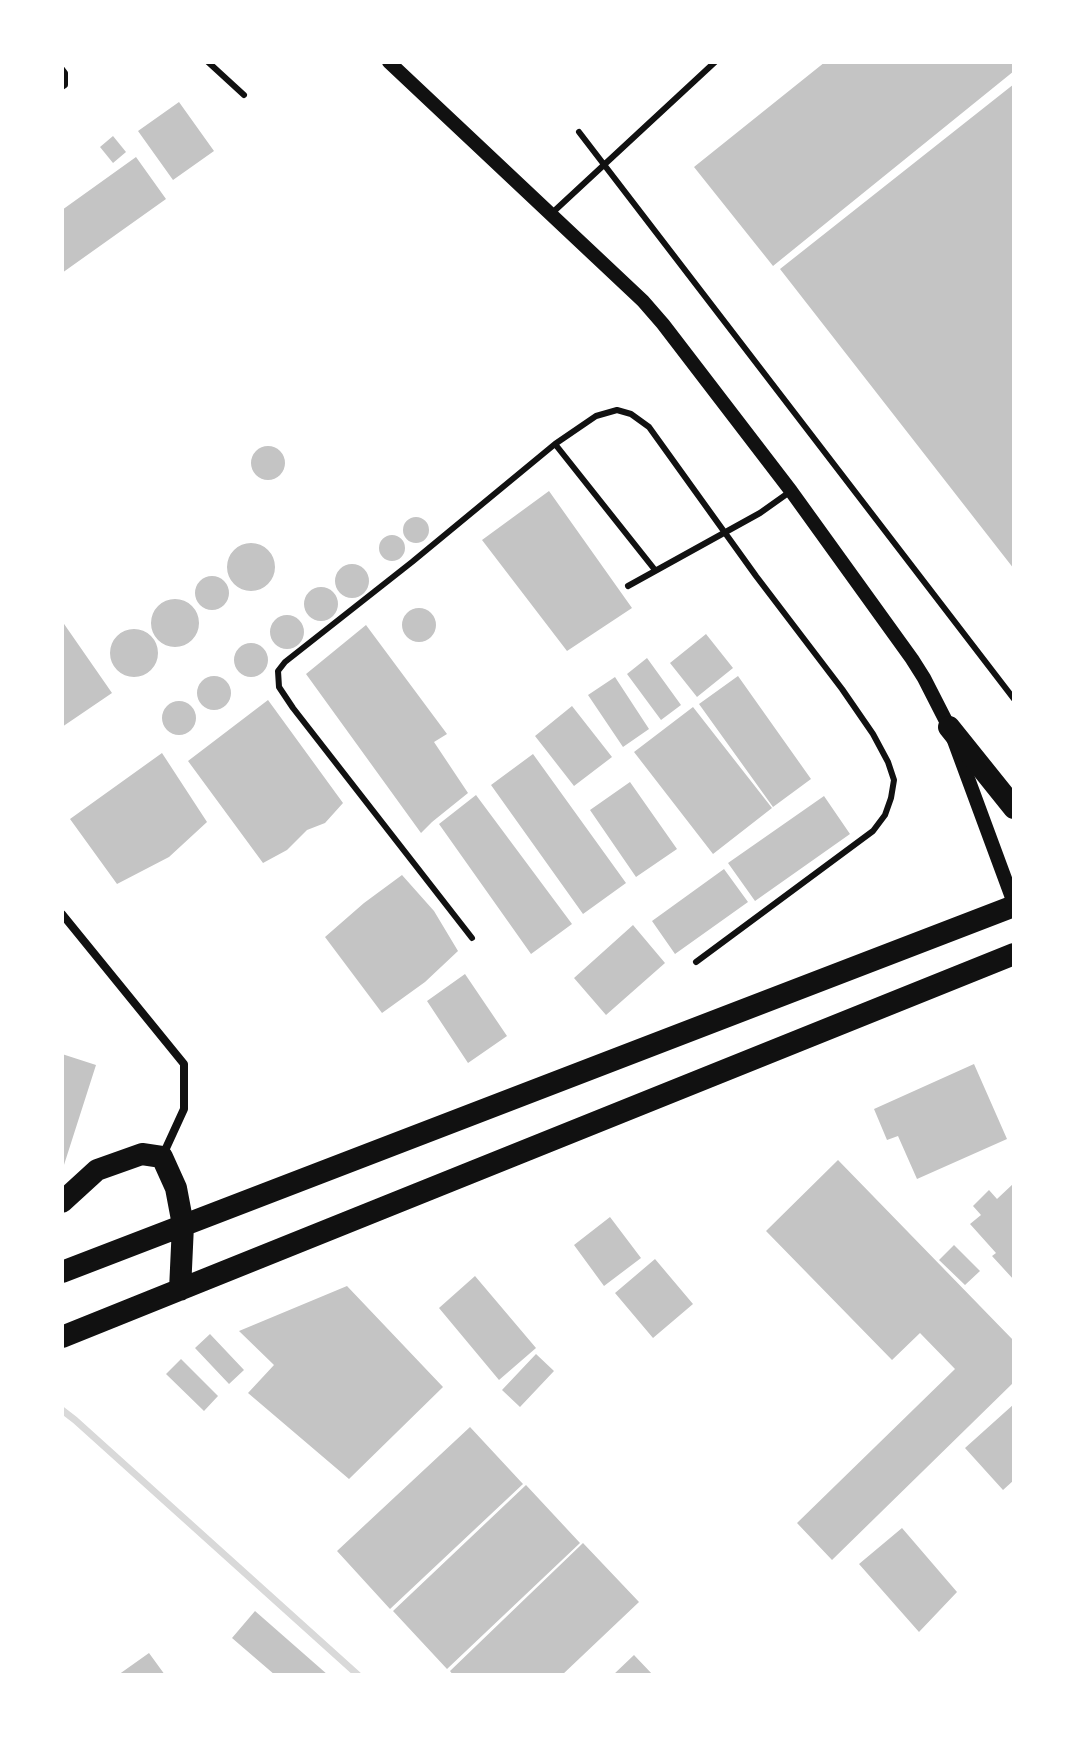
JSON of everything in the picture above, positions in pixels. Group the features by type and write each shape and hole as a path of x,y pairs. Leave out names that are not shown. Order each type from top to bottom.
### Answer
{"highway":[{"path":"949,727 1014,808"},
{"path":"62,1272 1014,904"},
{"path":"62,1337 1014,954"},
{"path":"62,1202 97,1170 142,1154 162,1157 176,1188 183,1225 180,1290"}],"street":[{"path":"389,62 643,301 791,491 912,659 949,727 1014,904"},
{"path":"62,914 184,1064 184,1109 162,1157"}],"lane":[{"path":"208,62 244,95"},
{"path":"551,214 715,62"},
{"path":"62,69 65,73 65,85 62,87"},
{"path":"579,132 1014,699"},
{"path":"472,938 293,708 279,687 278,671 285,662 555,444 596,416 617,410 631,414 649,427 850,701 888,762 894,780 885,815 873,831 696,962"},
{"path":"555,444 655,570"},
{"path":"628,586 760,513 791,491"}],"building":[{"path":"825,62 1014,62 1014,71 773,266 694,167"},
{"path":"1014,84 1014,569 780,269"},
{"path":"179,102 214,151 173,180 138,131"},
{"path":"113,136 126,152 113,163 100,147"},
{"path":"136,157 166,199 62,273 62,210"},
{"path":"268,446 280,451 285,463 280,475 268,480 256,475 251,463 256,451"},
{"path":"549,491 632,608 567,651 482,540"},
{"path":"416,517 425,521 429,530 425,539 416,543 407,539 403,530 407,521"},
{"path":"392,535 401,539 405,548 401,557 392,561 383,557 379,548 383,539"},
{"path":"251,543 268,550 275,567 268,584 251,591 234,584 227,567 234,550"},
{"path":"352,564 364,569 369,581 364,593 352,598 340,593 335,581 340,569"},
{"path":"212,576 224,581 229,593 224,605 212,610 200,605 195,593 200,581"},
{"path":"321,587 333,592 338,604 333,616 321,621 309,616 304,604 309,592"},
{"path":"175,599 192,606 199,623 192,640 175,647 158,640 151,623 158,606"},
{"path":"419,608 431,613 436,625 431,637 419,642 407,637 402,625 407,613"},
{"path":"287,615 299,620 304,632 299,644 287,649 275,644 270,632 275,620"},
{"path":"62,621 112,693 62,727"},
{"path":"366,625 447,734 434,742 468,793 421,833 306,674"},
{"path":"134,629 151,636 158,653 151,670 134,677 117,670 110,653 117,636"},
{"path":"706,634 733,668 697,697 670,663"},
{"path":"251,643 263,648 268,660 263,672 251,677 239,672 234,660 239,648"},
{"path":"647,658 681,705 661,720 627,674"},
{"path":"214,676 226,681 231,693 226,705 214,710 202,705 197,693 202,681"},
{"path":"738,676 811,779 773,807 699,704"},
{"path":"615,677 649,729 623,747 588,695"},
{"path":"268,700 343,803 325,823 307,830 287,850 263,863 188,761"},
{"path":"179,701 191,706 196,718 191,730 179,735 167,730 162,718 167,706"},
{"path":"572,706 612,757 574,786 535,736"},
{"path":"693,707 772,808 713,854 634,752"},
{"path":"162,753 207,822 169,857 117,884 70,819"},
{"path":"533,754 626,883 583,914 491,785"},
{"path":"630,782 677,849 636,877 590,810"},
{"path":"476,795 572,924 531,954 439,824"},
{"path":"824,796 850,834 755,901 728,863"},
{"path":"724,869 748,902 675,954 652,921"},
{"path":"402,875 434,911 458,951 425,982 382,1013 325,937"},
{"path":"633,925 665,963 606,1015 574,978"},
{"path":"465,974 507,1036 468,1063 427,1001"},
{"path":"62,1054 96,1065 63,1168 62,1167"},
{"path":"974,1064 1007,1139 917,1179 898,1136 887,1140 874,1109"},
{"path":"838,1160 1014,1341 1014,1382 832,1560 797,1523 955,1369 920,1333 892,1360 766,1231"},
{"path":"1014,1183 1014,1280 992,1256 996,1253 970,1224 981,1215 973,1206 989,1190 997,1199"},
{"path":"610,1217 641,1258 604,1286 574,1245"},
{"path":"954,1245 980,1271 965,1285 939,1260"},
{"path":"655,1259 693,1304 653,1338 615,1293"},
{"path":"475,1276 536,1348 499,1380 439,1308"},
{"path":"347,1286 443,1387 349,1479 248,1393 274,1365 239,1331"},
{"path":"210,1334 244,1370 229,1384 195,1348"},
{"path":"536,1354 554,1371 520,1407 502,1390"},
{"path":"181,1359 218,1396 204,1411 166,1374"},
{"path":"1014,1404 1014,1480 1003,1490 965,1448"},
{"path":"470,1427 523,1484 390,1609 337,1551"},
{"path":"526,1485 580,1543 447,1669 393,1611"},
{"path":"902,1528 957,1592 919,1632 859,1564"},
{"path":"583,1543 639,1602 562,1675 453,1675 450,1671"},
{"path":"255,1611 328,1675 275,1675 232,1638"},
{"path":"149,1653 165,1675 118,1675"},
{"path":"634,1655 653,1675 613,1675"}],"waterway":[{"path":"62,1410 358,1675"}]}
